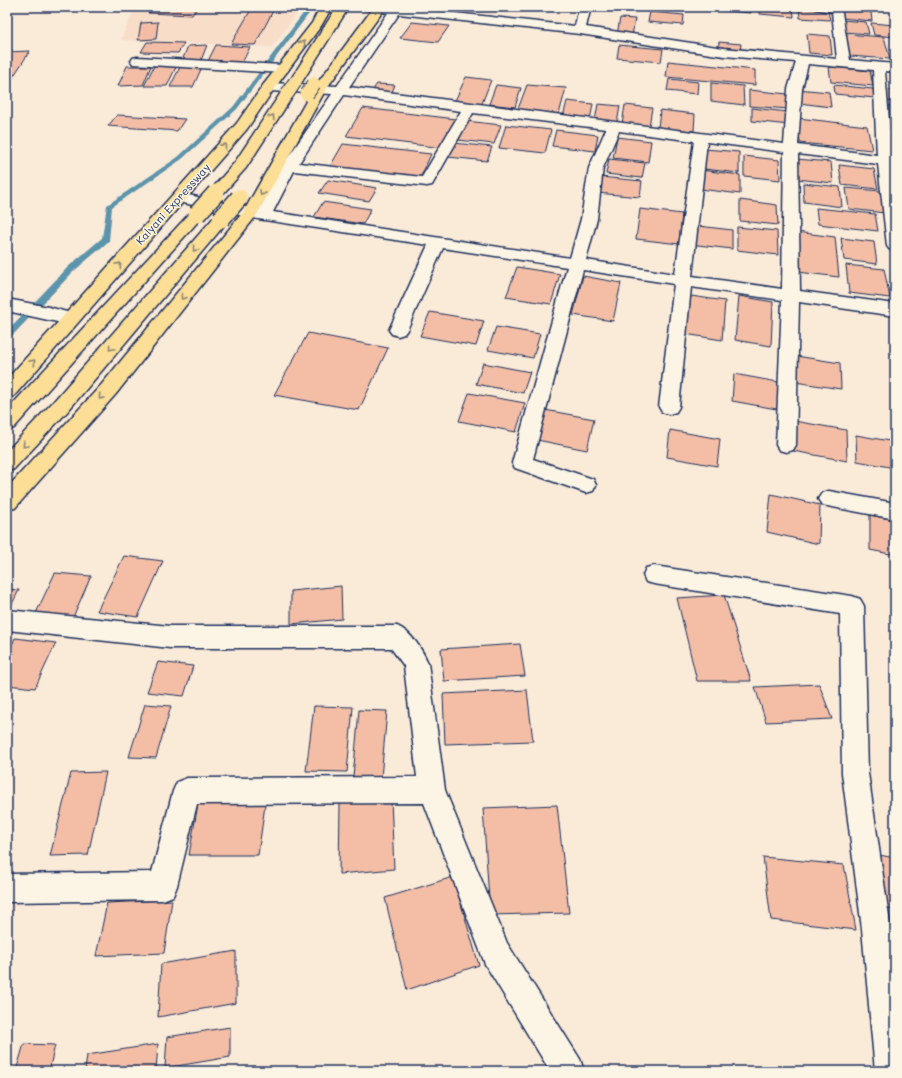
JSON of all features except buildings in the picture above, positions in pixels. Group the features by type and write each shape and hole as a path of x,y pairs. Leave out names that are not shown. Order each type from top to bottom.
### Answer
{"highway":[{"name":"Kalyani Expressway","path":"7,391 242,126 269,87 277,68 317,24 337,8"},
{"path":"7,423 241,165 291,88 337,8"},
{"path":"7,464 60,406 262,171 287,125 372,10"},
{"path":"7,502 109,389 257,214 314,89 372,10"}],"street":[{"path":"580,30 585,7"},
{"path":"820,7 837,9 844,64"},
{"path":"257,214 340,90 372,10 580,30 724,52 895,68"},
{"path":"786,445 791,296 791,149 795,89 803,60"},
{"path":"137,61 277,68"},
{"path":"879,67 880,109 890,161 895,246"},
{"path":"269,87 340,90 469,108 890,161"},
{"path":"289,166 428,182 469,108"},
{"path":"586,485 522,463 589,219 596,168 614,126"},
{"path":"669,407 682,280 701,137"},
{"path":"179,198 257,214 682,280 895,310"},
{"path":"398,330 438,242"},
{"path":"9,305 71,319"},
{"path":"829,499 895,511"},
{"path":"654,575 852,606 855,773 877,929 891,1071"},
{"path":"7,620 170,637 396,637 416,664 432,790 496,953 568,1071"},
{"path":"7,888 163,886 187,791 432,790"}],"shaded area":[{"path":"135,7 302,7 272,47 121,40"}],"waterway":[{"path":"7,336 71,269 106,239 109,206 180,158 235,108 311,7"}]}
